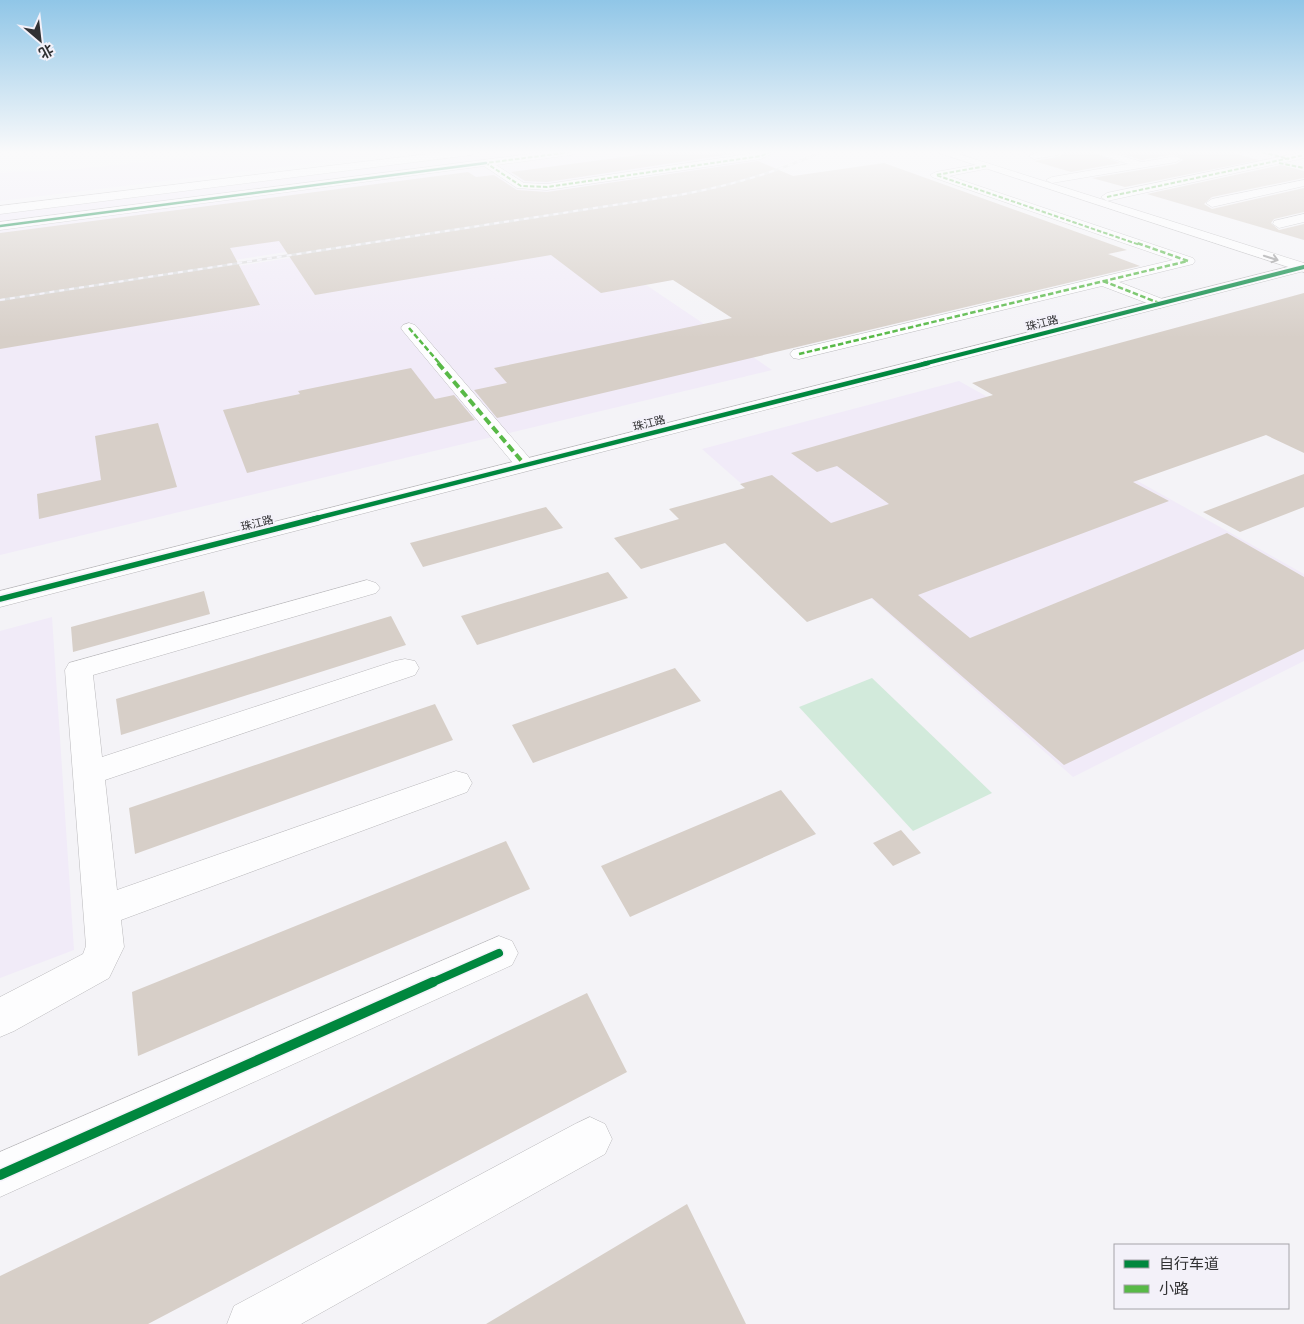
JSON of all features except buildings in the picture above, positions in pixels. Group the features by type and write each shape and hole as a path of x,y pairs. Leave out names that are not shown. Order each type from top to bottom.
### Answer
{"street":[{"path":"0,226 94,214"},
{"path":"799,354 1188,261 1050,214"},
{"path":"1139,214 1304,265"},
{"path":"1156,214 1304,265"},
{"path":"1279,224 1304,218"},
{"name":"珠江路","path":"0,599 1304,265"},
{"path":"1104,281 1160,303"},
{"path":"409,328 525,465"},
{"path":"0,1018 96,966 105,947 79,670 367,588"},
{"path":"89,773 406,668"},
{"path":"102,911 456,783"},
{"path":"0,1175 499,953"},
{"path":"252,1324 590,1139"}],"shaded area":[{"path":"0,214 2,214 535,214 0,296"},
{"path":"547,218 772,370 0,555 0,303"},
{"path":"959,381 1304,574 1304,661 1073,777 702,449"},
{"path":"52,617 74,950 0,978 0,631"}],"green space":[{"path":"872,678 992,793 913,831 799,707"}],"railway":[{"path":"0,300 558,214"}],"marked path":[{"path":"799,354 1188,261 1050,214"},
{"path":"1103,281 1159,303"},
{"path":"409,328 525,465"}],"cycle path":[{"path":"0,226 94,214"},
{"path":"0,599 1304,267"},
{"path":"0,1175 499,953"}]}
